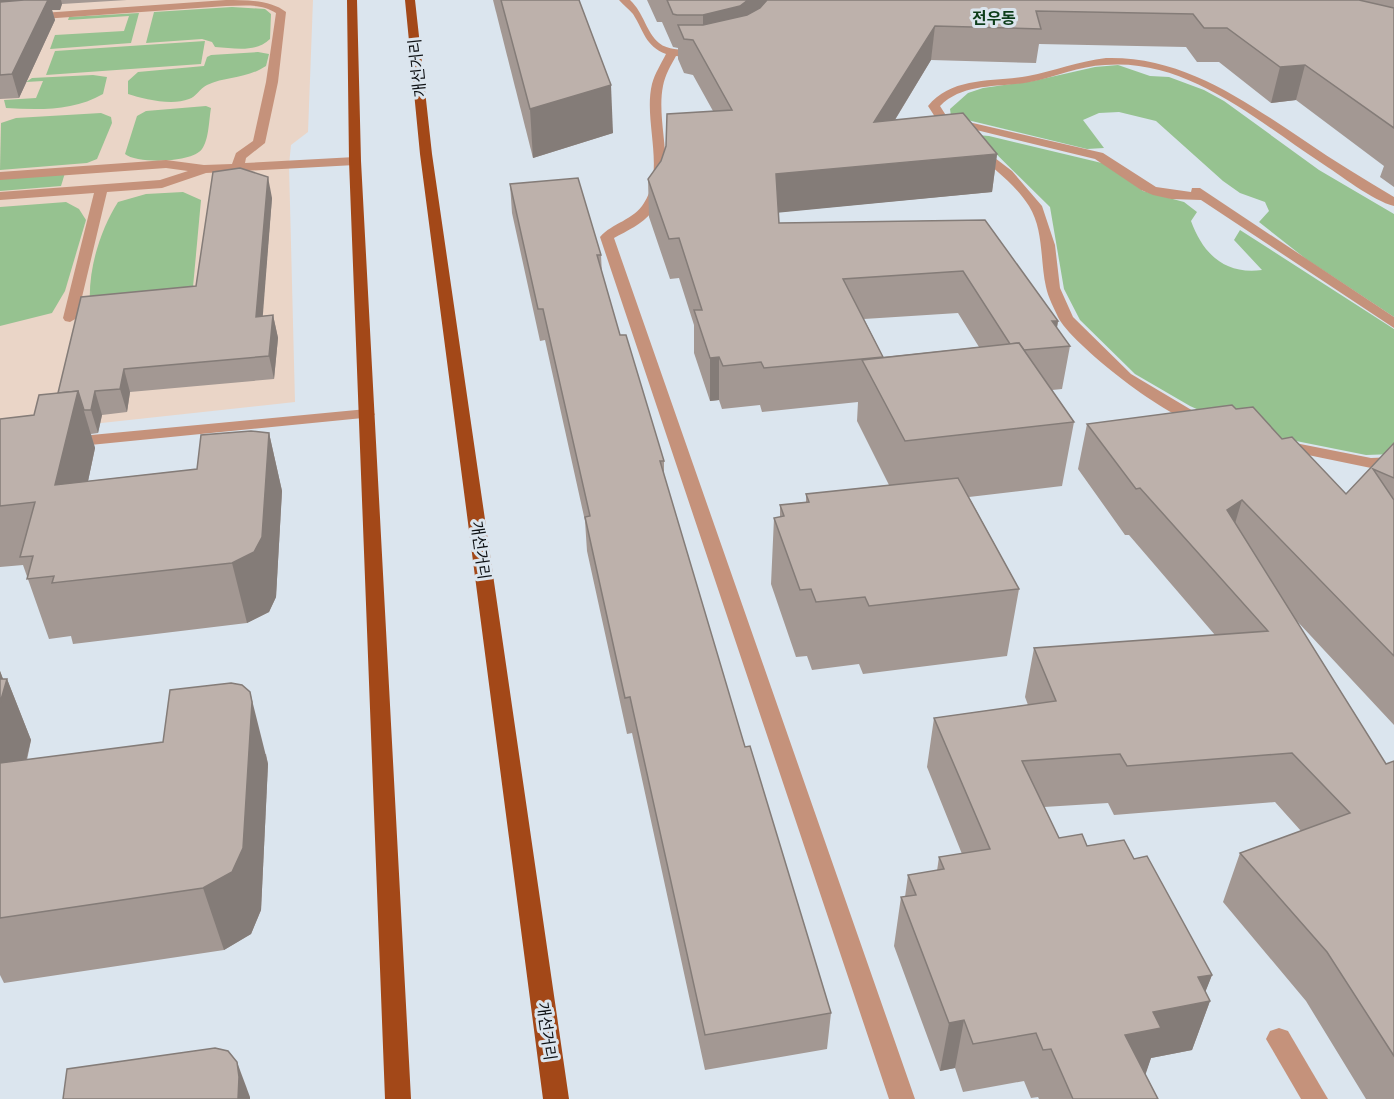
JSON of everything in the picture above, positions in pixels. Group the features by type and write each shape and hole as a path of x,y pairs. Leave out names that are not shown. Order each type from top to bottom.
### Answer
{"main road":[{"path":"352,0 355,160 398,1099"},
{"name":"개선거리","path":"410,0 426,154 556,1099"}],"street":[{"path":"624,0 635,7 653,45 665,53 694,54"},
{"path":"0,19 226,3 272,6 281,12 272,82 259,143 240,156 238,167"},
{"path":"672,53 657,85 655,115 659,185 649,207 632,222 607,237 902,1099"},
{"path":"1210,425 1183,413 1126,377 1066,319 1053,288 1048,245 1036,206 1008,174 947,126 934,106 946,94 971,86 1028,79 1092,62 1118,61 1150,64 1184,74 1237,99 1332,164 1394,202"},
{"path":"941,118 1099,156 1112,162 1151,190 1184,196 1205,196"},
{"path":"0,196 162,184 204,170 355,160"},
{"path":"0,176 166,164 204,170"},
{"path":"1184,184 1394,324"},
{"path":"70,318 102,188"},
{"path":"52,444 367,414"},
{"path":"1264,441 1371,463 1394,462"},
{"path":"1279,1040 1315,1099"}],"shaded area":[{"path":"0,0 313,0 308,132 291,145 289,165 295,402 0,434"}],"green space":[{"path":"232,7 265,9 271,14 270,39 258,46 244,49 215,47 212,42 202,39 146,43 154,12"},
{"path":"139,13 131,43 50,49 55,35 124,31 129,16 68,20 69,17"},
{"path":"205,41 201,64 46,75 55,51"},
{"path":"258,52 269,54 266,66 251,73 207,85 189,99 166,102 128,94 128,81 138,72 204,66 207,57 211,55"},
{"path":"1118,65 1150,76 1169,77 1204,90 1224,101 1319,170 1394,214 1394,317 1306,259 1259,222 1269,211 1265,202 1240,193 1223,181 1156,121 1119,112 1099,113 1083,120 1104,148 1087,149 951,116 950,109 968,93 983,88 1033,81 1095,67"},
{"path":"93,75 107,77 103,94 92,100 56,108 6,108 4,100 36,98 43,81 26,82 32,78"},
{"path":"206,106 211,108 207,135 202,149 196,154 152,161 125,154 137,116 146,111"},
{"path":"101,113 111,117 112,123 97,159 87,163 0,170 1,123 16,118"},
{"path":"977,135 1106,164 1143,191 1184,202 1197,212 1191,221 1196,233 1217,260 1237,269 1262,270 1234,240 1240,230 1394,329 1394,454 1366,455 1281,438 1221,420 1190,406 1135,374 1080,320 1064,289 1050,207"},
{"path":"65,173 61,186 0,191 0,178"},
{"path":"183,192 201,200 193,287 90,303 91,277 96,251 118,202 146,194"},
{"path":"66,202 79,209 86,220 65,291 52,313 0,326 0,207"}],"building":[{"path":"48,0 12,74 0,75 0,2"},
{"path":"501,0 579,0 611,85 530,109"},
{"path":"667,0 748,0 740,6 703,15 677,15 673,14"},
{"path":"767,0 1359,0 1394,8 1394,128 1305,65 1280,67 1227,28 1204,28 1193,14 1036,11 1041,29 935,26 874,122 963,113 997,154 776,174 779,223 985,220 1058,321 1052,321 1070,346 1024,350 1019,343 1010,344 963,271 843,279 883,357 764,368 761,362 723,366 719,357 710,358 694,310 702,310 679,238 669,239 648,179 661,161 666,146 667,114 732,110 693,40 684,39 678,25 703,25 747,15 760,8"},
{"path":"240,168 268,177 256,317 273,315 269,356 124,369 120,389 95,391 91,410 84,410 78,391 58,393 81,297 196,286 213,172"},
{"path":"578,178 601,255 597,255 620,335 626,335 664,461 660,461 745,747 750,746 831,1013 705,1035 630,697 625,698 585,517 590,516 543,309 538,309 510,184"},
{"path":"1019,343 1074,422 905,441 862,360"},
{"path":"78,391 55,485 197,469 201,435 251,431 269,433 262,537 254,552 232,563 52,583 54,576 27,579 33,556 20,557 35,502 0,506 0,419 34,415 39,395"},
{"path":"1232,405 1236,409 1253,407 1282,439 1292,437 1346,494 1394,443 1394,478 1373,469 1394,500 1394,656 1242,500 1227,510 1386,764 1394,761 1394,1056 1327,952 1240,853 1350,813 1292,753 1127,766 1120,754 1022,761 1059,838 1082,834 1087,846 1124,840 1134,859 1147,856 1212,975 1198,977 1210,1001 1153,1012 1161,1028 1125,1035 1158,1099 1073,1099 1051,1049 1043,1050 1036,1033 973,1044 964,1020 949,1023 901,897 916,895 908,875 944,869 939,857 990,849 934,718 1056,701 1034,648 1268,631 1140,488 1136,489 1087,424"},
{"path":"958,478 1019,589 869,606 865,597 816,602 811,589 800,590 774,518 784,516 780,505 809,502 806,494"},
{"path":"0,679 7,679 0,703"},
{"path":"231,683 242,685 250,692 252,702 243,848 232,872 203,888 0,918 0,763 163,742 170,690"},
{"path":"215,1048 228,1051 237,1062 238,1099 63,1099 67,1069"}],"district":[{"name":"전우동","path":"994,18"}]}
